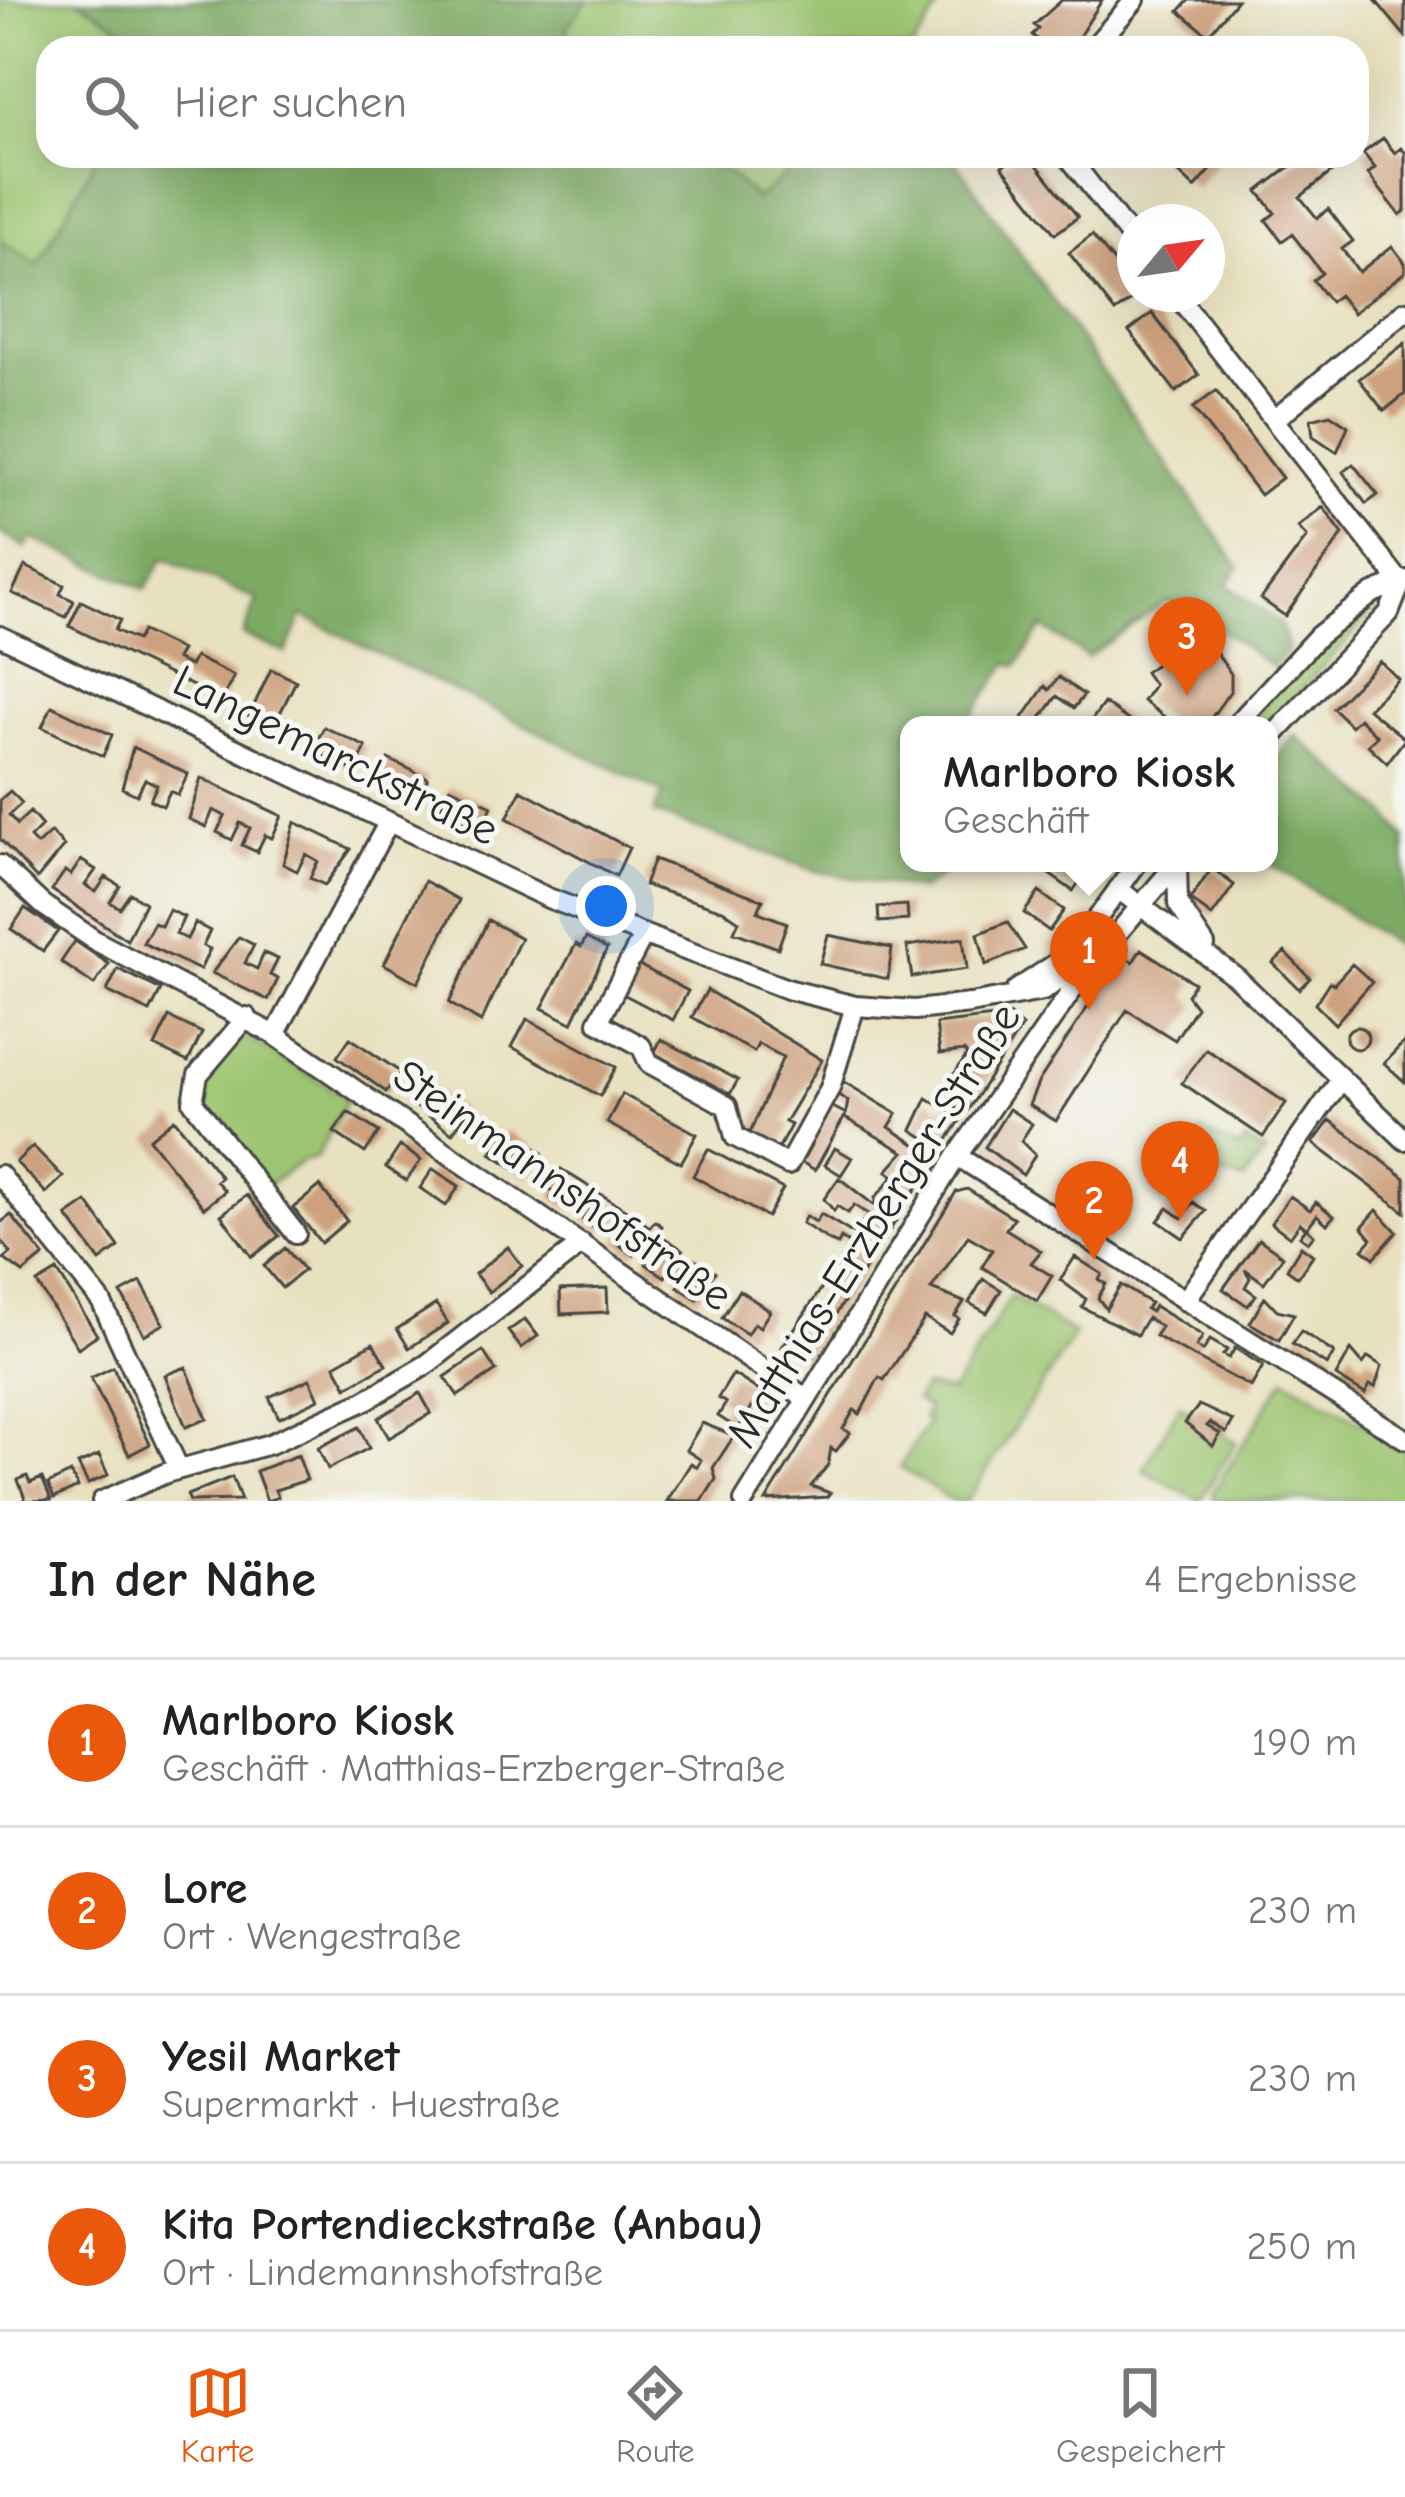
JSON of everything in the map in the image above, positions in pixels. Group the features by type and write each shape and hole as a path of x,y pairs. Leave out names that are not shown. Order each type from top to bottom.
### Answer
{"street":[{"path":"1104,36 1135,0"},
{"path":"1077,168 1117,219"},
{"path":"1274,420 1405,311"},
{"path":"1189,312 1403,581"},
{"path":"1244,716 1318,636 1373,593 1403,581"},
{"path":"1278,730 1389,613 1403,581"},
{"name":"Langemarckstraße","path":"0,636 387,825 643,936 767,982 855,1006 915,1010 1043,991 1076,973 1104,948"},
{"path":"275,1034 387,825"},
{"name":"Steinmannshofstraße","path":"0,865 43,905 97,940 275,1034 807,1399"},
{"name":"Matthias-Erzberger-Straße","path":"1069,993 1094,923 1130,872"},
{"name":"Matthias-Erzberger-Straße","path":"744,1501 957,1156 1069,993 1169,872"},
{"path":"1177,872 1178,904 1213,958"},
{"path":"1118,889 1213,958 1405,1139"},
{"name":"Langemarckstraße","path":"1008,996 1055,964 1094,923"},
{"path":"643,936 598,1022 641,1046 649,1063 727,1106 735,1137 788,1165 830,1088 855,1006"},
{"path":"247,1017 198,1075 193,1102 296,1234"},
{"path":"1186,1301 1340,1081"},
{"path":"957,1156 1405,1439"},
{"path":"0,1175 101,1301 179,1469"},
{"path":"102,1501 179,1469 250,1452 364,1401 426,1366 582,1244"}],"green space":[{"path":"0,0 79,0 134,36 36,36 36,168 91,168 38,265 0,240"},
{"path":"79,0 587,0 565,30 572,36 134,36"},
{"path":"587,0 944,0 921,36 572,36 565,30"},
{"path":"91,168 722,168 757,199 794,168 960,168 1239,567 1227,585 1280,623 1288,650 1273,667 1194,611 1167,601 1087,657 1042,627 1017,666 1008,663 971,716 900,716 900,872 946,872 921,890 816,871 653,813 663,793 302,616 286,653 243,635 257,600 164,558 145,589 32,538 26,547 0,533 0,240 38,265"},
{"path":"722,168 794,168 757,199"},
{"path":"1372,603 1378,608 1276,716 1254,716 1300,665"},
{"path":"1295,735 1387,814 1405,838 1405,951 1278,869 1278,757"},
{"path":"244,1036 348,1098 316,1158 302,1161 266,1186 201,1104 202,1080"},
{"path":"1202,1131 1238,1149 1246,1141 1265,1153 1244,1180 1181,1167 1180,1152"},
{"path":"1011,1296 1075,1334 967,1501 953,1501 900,1467 928,1422 923,1418 928,1409 916,1400 924,1387 952,1392"},
{"path":"1285,1378 1405,1448 1405,1501 1215,1501 1213,1492"},
{"path":"1180,1405 1236,1442 1200,1501 1143,1470"}],"building":[{"path":"1062,0 1102,0 1079,36 1033,36 1038,29 1034,25"},
{"path":"1189,0 1237,0 1208,35 1179,11"},
{"path":"1375,0 1405,0 1405,36"},
{"path":"1383,138 1395,153 1401,148 1405,152 1405,211 1400,215 1368,174 1375,168 1369,148"},
{"path":"1004,168 1039,168 1078,217 1055,234"},
{"path":"1174,168 1212,168 1195,188"},
{"path":"1288,168 1331,168 1333,171 1300,197 1317,218 1328,209 1353,241 1342,249 1359,272 1392,246 1405,263 1405,272 1353,313 1339,295 1330,302 1313,280 1322,273 1292,234 1282,241 1266,220 1275,213 1258,191"},
{"path":"1092,235 1117,266 1117,311 1115,312 1069,253"},
{"path":"1152,313 1199,375 1176,392 1129,331"},
{"path":"1405,343 1405,394 1384,411 1359,379"},
{"path":"1216,391 1282,478 1260,495 1193,408"},
{"path":"1330,414 1348,426 1337,452 1313,436 1311,419"},
{"path":"1353,464 1378,495 1366,504 1343,472"},
{"path":"1323,507 1343,534 1285,616 1261,599 1307,537 1298,527"},
{"path":"25,566 64,585 60,594 74,601 66,617 12,593"},
{"path":"81,601 120,620 115,630 137,640 142,631 181,650 176,659 190,666 195,657 234,676 222,700 69,626"},
{"path":"1202,632 1231,674 1231,690 1212,716 1163,716 1143,701 1154,685 1145,672"},
{"path":"1380,661 1398,679 1368,709 1405,739 1387,763 1368,745 1377,736 1359,718 1351,726 1333,708"},
{"path":"271,669 296,681 273,727 249,716"},
{"path":"1059,677 1084,695 1074,708 1057,696 1043,716 1024,716 1045,686 1049,690"},
{"path":"1104,703 1122,716 1095,716"},
{"path":"52,706 112,735 103,756 42,727"},
{"path":"324,727 366,747 355,771 312,751"},
{"path":"133,747 188,774 178,795 170,791 163,806 150,800 157,785 145,779 137,795 122,788"},
{"path":"388,759 428,778 417,802 377,783"},
{"path":"201,778 282,816 272,838 265,835 257,852 242,845 250,828 240,823 232,840 217,832 225,816 213,810 206,827 189,819"},
{"path":"450,787 492,806 482,830 439,811"},
{"path":"521,790 629,848 616,876 507,818"},
{"path":"10,791 22,803 9,815 17,824 30,812 42,826 30,838 37,845 51,832 64,846 37,879 0,839 0,800"},
{"path":"295,822 351,849 325,885 310,878 318,861 306,854 297,871 283,864"},
{"path":"654,859 763,900 758,912 787,923 778,948 734,932 739,921 723,910 644,885"},
{"path":"81,860 96,870 85,885 96,892 106,877 120,886 110,902 120,908 130,893 145,903 127,940 52,890 65,871 71,875"},
{"path":"1107,872 1098,884 1084,875 1073,891 1049,874"},
{"path":"1209,872 1217,872 1234,885 1212,916 1190,900"},
{"path":"425,881 459,900 418,983 384,964"},
{"path":"1039,892 1064,910 1049,931 1024,913"},
{"path":"907,905 908,920 879,922 878,907"},
{"path":"25,908 58,931 43,951 11,929"},
{"path":"169,910 184,917 176,934 187,939 195,923 210,931 203,946 210,949 200,970 143,943 154,923 161,926"},
{"path":"488,920 521,938 481,1022 449,1003"},
{"path":"1007,922 1025,949 986,965 978,934"},
{"path":"828,935 892,948 888,979 820,964"},
{"path":"239,937 254,945 245,963 257,969 264,953 278,959 270,975 278,979 268,1000 212,973"},
{"path":"586,938 607,949 572,1023 542,1008 576,944 581,947"},
{"path":"963,938 967,969 912,977 907,946"},
{"path":"75,941 109,964 94,985 61,962"},
{"path":"1141,949 1194,983 1187,995 1196,1007 1175,1040 1127,1010 1056,1121 1029,1105 1039,1081 1122,955 1133,962"},
{"path":"1285,952 1310,978 1299,989 1273,963"},
{"path":"637,964 688,991 673,1020 621,993"},
{"path":"1352,964 1372,982 1335,1024 1315,1004 1329,982 1334,984"},
{"path":"118,969 161,990 150,1012 107,991"},
{"path":"707,990 822,1060 785,1122 791,1125 777,1151 749,1135 783,1057 758,1044 754,1052 692,1017"},
{"path":"1010,1015 1022,1026 966,1113 939,1097 967,1055 964,1051 940,1054 936,1024"},
{"path":"169,1017 202,1033 188,1062 155,1046"},
{"path":"527,1019 616,1067 600,1096 512,1047"},
{"path":"1357,1027 1368,1038 1357,1049 1346,1038"},
{"path":"350,1038 400,1072 386,1092 337,1057"},
{"path":"661,1039 738,1080 730,1094 654,1053"},
{"path":"1405,1041 1405,1082 1384,1063"},
{"path":"1206,1049 1286,1103 1263,1137 1182,1083"},
{"path":"844,1082 897,1114 889,1127 936,1158 806,1361 782,1347 851,1245 841,1238 838,1244 830,1241 802,1223 806,1216 816,1222 821,1214 857,1236 855,1230 869,1215 854,1205 848,1213 837,1206 834,1211 824,1199 839,1178 875,1206 875,1198 894,1176 887,1171 904,1152 845,1118 848,1101 837,1094"},
{"path":"428,1086 466,1114 452,1133 414,1105"},
{"path":"622,1094 697,1134 681,1163 607,1123"},
{"path":"927,1098 961,1119 942,1149 912,1130"},
{"path":"831,1106 846,1114 815,1170 801,1162"},
{"path":"1009,1109 1032,1124 1021,1141 1035,1155 1023,1175 985,1147"},
{"path":"348,1112 379,1132 365,1153 334,1132"},
{"path":"174,1119 221,1177 216,1181 225,1191 204,1208 149,1139"},
{"path":"1330,1120 1405,1178 1405,1212 1313,1143"},
{"path":"507,1130 542,1153 527,1177 491,1153"},
{"path":"33,1146 63,1177 46,1193 16,1162"},
{"path":"400,1146 421,1160 406,1181 386,1167"},
{"path":"835,1148 852,1158 841,1175 825,1165"},
{"path":"708,1149 783,1189 767,1217 693,1176"},
{"path":"433,1169 459,1186 446,1206 420,1188"},
{"path":"561,1169 626,1210 613,1230 606,1226 602,1233 583,1220 595,1202 582,1193 570,1211 551,1198 555,1193 548,1188"},
{"path":"320,1186 347,1221 321,1243 293,1208"},
{"path":"967,1189 1014,1218 1006,1229 1041,1251 1031,1263 1052,1276 1037,1301 982,1267 992,1250 968,1236 931,1289 964,1302 955,1316 959,1319 950,1333 925,1318 884,1380 879,1377 860,1414 854,1410 843,1429 850,1433 836,1451 831,1448 828,1465 811,1486 830,1493 827,1497 766,1501 956,1192"},
{"path":"247,1195 279,1236 252,1257 221,1215"},
{"path":"1290,1196 1310,1210 1316,1202 1334,1216 1327,1224 1317,1215 1307,1228 1314,1235 1308,1242 1300,1236 1306,1228 1300,1223 1290,1237 1271,1223"},
{"path":"87,1202 119,1247 100,1261 67,1216"},
{"path":"1193,1202 1206,1211 1183,1238 1158,1221 1168,1208 1182,1218"},
{"path":"1377,1210 1397,1232 1374,1258 1363,1249 1372,1239 1362,1227"},
{"path":"11,1215 44,1256 23,1273 4,1259 11,1253 0,1239 0,1223"},
{"path":"632,1215 650,1227 655,1221 662,1226 657,1233 683,1250 665,1277 646,1264 649,1246 642,1241 634,1255 615,1242"},
{"path":"1259,1239 1283,1256 1264,1283 1245,1269 1250,1278 1245,1287 1256,1295 1248,1306 1223,1289"},
{"path":"1301,1246 1313,1255 1298,1277 1287,1269"},
{"path":"508,1247 522,1266 489,1292 475,1274"},
{"path":"285,1248 304,1270 282,1288 264,1266"},
{"path":"689,1256 715,1272 697,1299 678,1287 682,1280 676,1276"},
{"path":"1075,1257 1102,1274 1099,1280 1106,1284 1098,1298 1106,1309 1121,1285 1150,1303 1146,1309 1151,1312 1154,1306 1203,1336 1196,1347 1203,1351 1210,1340 1227,1350 1223,1355 1229,1358 1235,1348 1263,1366 1251,1387 1155,1336 1161,1327 1147,1318 1137,1335 1082,1307 1086,1299 1060,1280"},
{"path":"57,1271 97,1335 78,1348 37,1283"},
{"path":"983,1279 1001,1290 987,1313 969,1303"},
{"path":"141,1282 164,1324 144,1335 121,1293"},
{"path":"607,1288 608,1312 561,1314 560,1290"},
{"path":"739,1290 770,1311 760,1327 754,1323 747,1334 722,1318"},
{"path":"1265,1297 1277,1310 1294,1314 1279,1340 1250,1323"},
{"path":"436,1304 448,1323 409,1348 397,1329"},
{"path":"525,1319 538,1336 521,1348 508,1331"},
{"path":"1301,1331 1334,1353 1327,1365 1292,1344"},
{"path":"373,1343 386,1365 347,1387 335,1365"},
{"path":"1351,1350 1363,1364 1368,1357 1382,1366 1375,1387 1370,1385 1365,1394 1336,1376"},
{"path":"483,1351 496,1371 458,1396 445,1377"},
{"path":"113,1367 150,1444 129,1455 91,1378"},
{"path":"186,1367 207,1419 186,1427 165,1375"},
{"path":"733,1374 761,1392 738,1429 718,1416 726,1403 718,1398"},
{"path":"310,1379 319,1399 279,1418 269,1397"},
{"path":"420,1393 431,1413 389,1438 378,1418"},
{"path":"1199,1405 1233,1421 1226,1433 1210,1423 1207,1426 1220,1434 1213,1446 1185,1423"},
{"path":"702,1423 734,1436 713,1468 716,1479 702,1501 667,1501 691,1463 697,1467 701,1460 686,1450"},
{"path":"359,1427 369,1448 328,1469 318,1448"},
{"path":"99,1455 108,1475 88,1484 78,1464"},
{"path":"298,1455 307,1480 275,1490 278,1497 267,1501 256,1471"},
{"path":"71,1473 78,1487 54,1498 48,1484"},
{"path":"27,1476 30,1483 42,1478 51,1500 26,1501 18,1480"},
{"path":"232,1477 241,1500 190,1501 187,1495"}],"place":[{"name":"Yesil Market","path":"1187,696"},
{"name":"Marlboro Kiosk","path":"1089,1010"},
{"name":"Kita Portendieckstraße (Anbau)","path":"1180,1220"},
{"name":"Lore","path":"1094,1260"}]}
